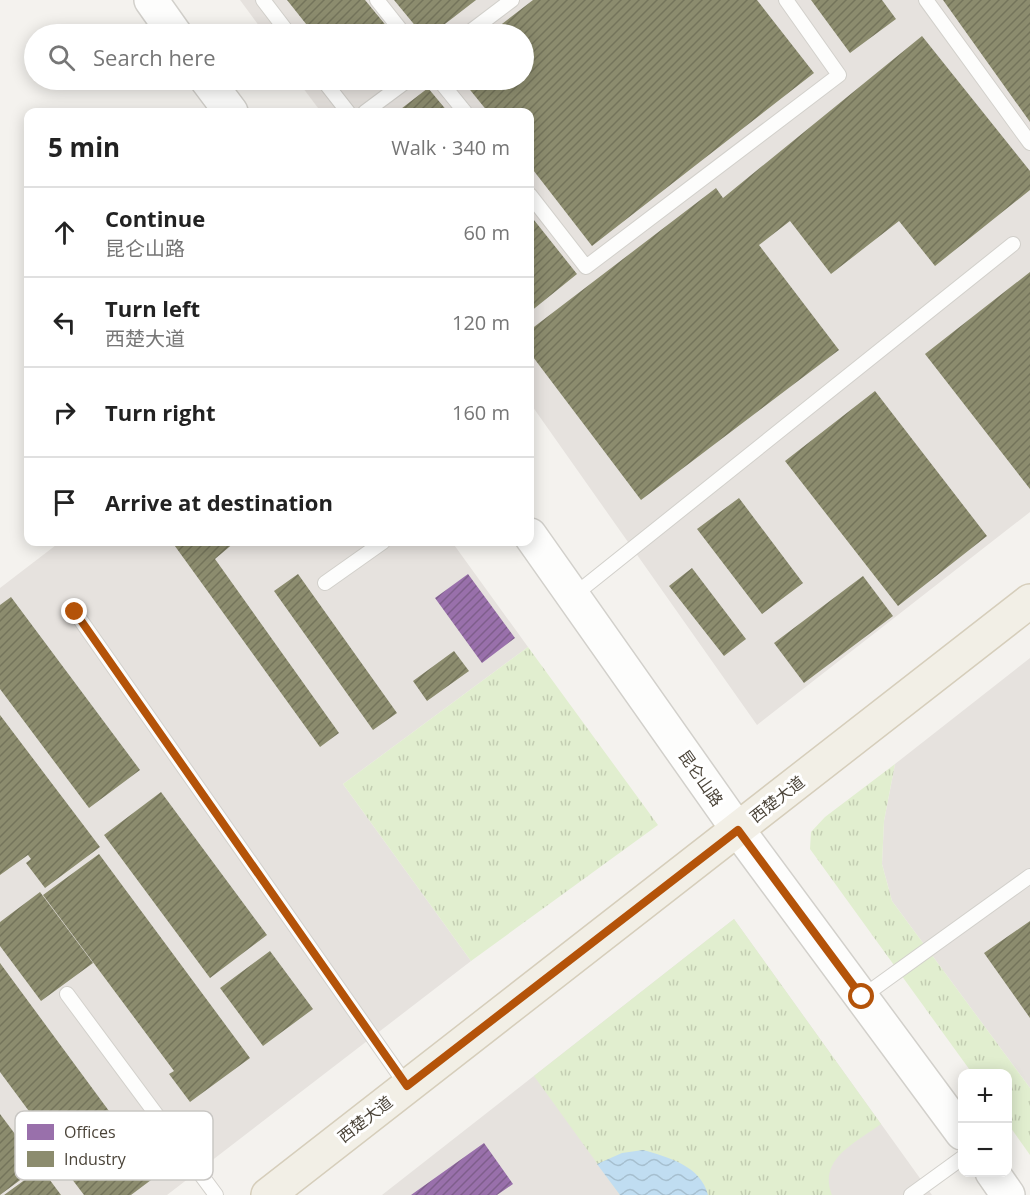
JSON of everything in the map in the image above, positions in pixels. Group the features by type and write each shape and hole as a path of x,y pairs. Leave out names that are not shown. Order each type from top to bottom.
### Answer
{"main road":[{"name":"西楚大道","path":"268,1195 1030,601"}],"street":[{"path":"151,0 168,24"},
{"path":"214,90 228,108"},
{"name":"昆仑山路","path":"534,541 738,830 958,1126"},
{"path":"995,1177 1008,1195"}],"lane":[{"path":"263,0 281,24"},
{"path":"377,0 396,24"},
{"path":"480,24 512,0"},
{"path":"534,200 586,267 839,75 786,0"},
{"path":"926,0 1030,142"},
{"path":"331,90 345,108"},
{"path":"370,108 395,90"},
{"path":"447,90 462,108"},
{"path":"573,596 1012,244"},
{"path":"326,583 377,546"},
{"path":"75,612 407,1086"},
{"path":"862,997 1030,876"},
{"path":"68,994 154,1111"},
{"path":"911,1195 958,1162"},
{"path":"205,1180 216,1195"}],"shaded area":[{"path":"240,0 1030,0 1030,512 757,725 534,409 534,108 318,108 304,90 534,90 534,24 258,24"},
{"path":"55,546 455,546 528,647 343,784 471,961 213,1160 213,1111 15,1111 15,1180 186,1180 167,1195 0,1195 0,588"},
{"path":"1030,658 1030,1088 892,901 882,864 884,821 895,764"},
{"path":"734,919 932,1195 382,1195"}],"green space":[{"path":"528,647 658,825 471,961 343,784"},
{"path":"895,764 884,821 882,864 892,901 1030,1088 1030,1155 1012,1130 1012,1069 969,1069 810,849 811,832 825,817"},
{"path":"734,919 881,1124 851,1145 835,1161 830,1171 829,1182 832,1195 620,1195 534,1076"}],"water":[{"path":"643,1150 673,1160 691,1170 704,1185 708,1195 620,1195 597,1164 622,1153"}],"building: Offices":[{"path":"468,574 515,638 482,663 435,598"},
{"path":"484,1143 513,1184 497,1195 411,1195"}],"building: Industry":[{"path":"287,0 365,0 385,24 306,24"},
{"path":"394,0 476,0 445,24 414,24"},
{"path":"533,0 757,0 814,73 592,246 534,171 534,108 485,108 470,90 534,90 534,24 502,24"},
{"path":"811,0 882,0 896,19 850,53"},
{"path":"943,0 1030,0 1030,122"},
{"path":"922,36 1030,171 1030,190 935,266 899,221 831,274 790,221 759,245 839,350 641,500 534,358 534,327 716,188 723,198"},
{"path":"425,90 430,90 445,108 402,108"},
{"path":"534,220 577,274 534,309"},
{"path":"1030,272 1030,489 925,354"},
{"path":"875,391 987,536 898,606 785,461"},
{"path":"739,498 803,583 762,614 697,529"},
{"path":"175,546 230,546 215,559 339,733 320,747"},
{"path":"692,568 746,639 724,656 669,586"},
{"path":"298,574 397,713 373,730 274,591"},
{"path":"863,576 893,616 804,683 774,643"},
{"path":"11,597 140,770 89,808 0,689 0,605"},
{"path":"454,651 469,671 427,701 413,681"},
{"path":"0,715 100,847 45,888 26,863 31,859 28,855 0,875"},
{"path":"161,792 267,935 210,978 104,835"},
{"path":"99,854 250,1058 190,1102 169,1074 174,1071 43,895"},
{"path":"40,892 93,963 41,1001 0,946 0,922"},
{"path":"1030,921 1030,1018 984,953"},
{"path":"270,951 313,1009 263,1046 220,988"},
{"path":"0,963 109,1111 29,1111 0,1072"},
{"path":"0,1114 15,1134 15,1180 20,1180 0,1195"},
{"path":"25,1180 50,1180 61,1195 4,1195"},
{"path":"73,1180 151,1180 131,1195 84,1195"}],"route":[{"path":"75,612 407,1086 738,830 862,997"}]}
